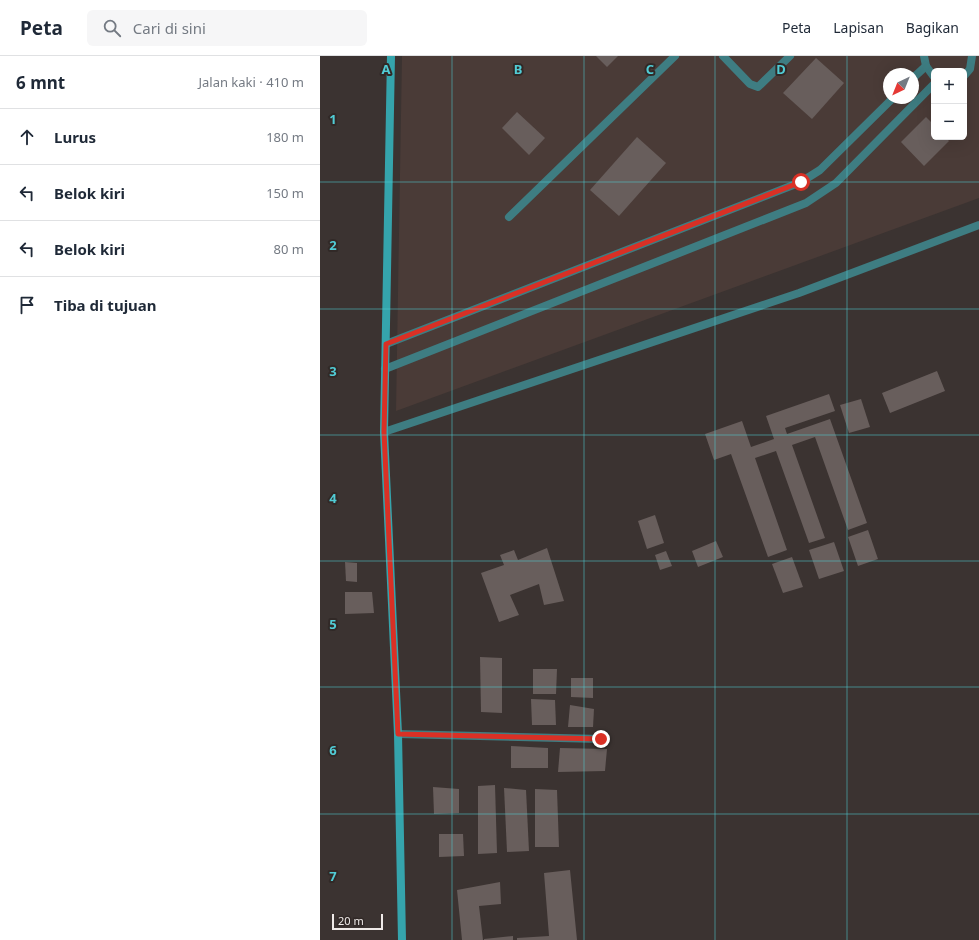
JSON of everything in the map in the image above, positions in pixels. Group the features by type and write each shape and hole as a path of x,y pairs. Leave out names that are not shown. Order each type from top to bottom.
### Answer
{"street":[{"path":"391,56 384,432 398,734 402,940"},
{"path":"509,217 675,56"},
{"path":"723,56 750,84 758,87 790,56"},
{"path":"924,56 926,66 931,73"},
{"path":"967,72 974,59"},
{"path":"919,72 926,66"},
{"path":"385,369 806,203 836,183 931,87"},
{"path":"386,344 801,182 820,170 887,104"},
{"path":"384,432 798,293 979,225"},
{"path":"398,734 601,739"}],"shaded area":[{"path":"402,56 979,56 979,198 396,411"}],"building":[{"path":"596,56 618,56 607,67"},
{"path":"816,58 844,83 812,119 783,93"},
{"path":"517,112 545,138 529,155 502,128"},
{"path":"926,117 931,122 931,140 949,141 924,166 901,142"},
{"path":"637,137 666,163 619,216 590,190"},
{"path":"937,371 945,391 890,413 882,393"},
{"path":"829,394 835,411 785,428 787,434 830,419 867,523 848,530 815,437 792,445 825,538 809,543 776,451 755,458 787,550 768,557 731,454 714,460 705,434 742,421 751,447 774,439 766,416"},
{"path":"861,399 870,427 849,433 840,405"},
{"path":"655,515 664,543 647,549 638,521"},
{"path":"868,530 878,559 858,566 848,537"},
{"path":"716,541 723,557 698,567 692,551"},
{"path":"834,542 844,571 819,579 809,550"},
{"path":"547,548 564,601 544,605 539,584 510,595 519,615 499,622 481,573 504,565 500,555 514,550 518,560"},
{"path":"666,551 672,566 660,570 655,555"},
{"path":"792,557 803,587 783,593 772,564"},
{"path":"345,562 357,563 357,582 346,581"},
{"path":"345,592 372,592 374,613 345,614"},
{"path":"480,657 502,658 502,713 481,712"},
{"path":"533,669 557,669 556,694 533,694"},
{"path":"571,678 593,678 593,698 571,697"},
{"path":"531,699 555,700 556,725 532,725"},
{"path":"570,705 594,709 593,727 568,727"},
{"path":"511,746 548,748 548,768 511,768"},
{"path":"560,748 607,749 605,771 558,772"},
{"path":"495,785 497,853 478,854 478,786"},
{"path":"433,787 459,789 459,813 434,814"},
{"path":"504,788 526,790 529,851 507,852"},
{"path":"535,789 557,790 559,847 535,847"},
{"path":"439,834 463,834 464,856 439,857"},
{"path":"570,870 577,940 517,940 517,938 549,936 544,873"},
{"path":"500,882 501,904 479,906 483,940 462,940 457,890"},
{"path":"513,936 513,940 484,940 484,939"}],"route":[{"path":"601,739 398,734 384,432 386,344 801,182"}]}
